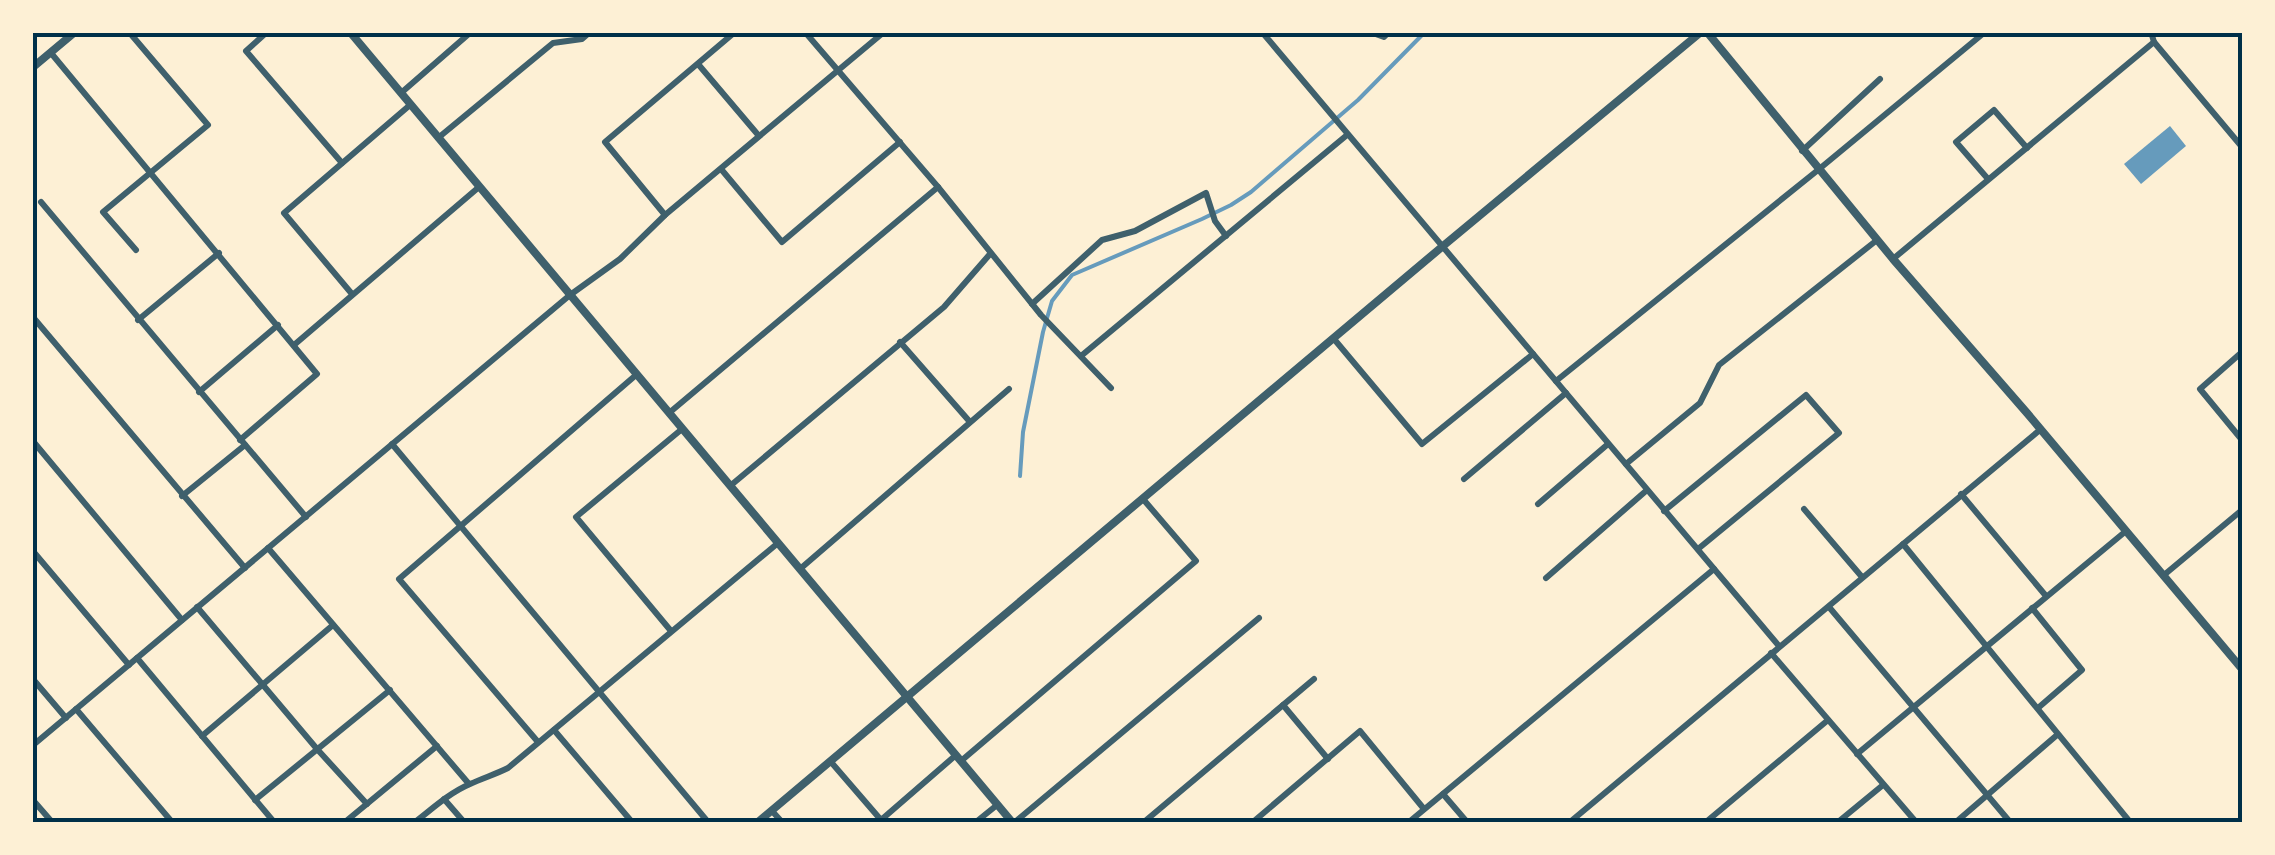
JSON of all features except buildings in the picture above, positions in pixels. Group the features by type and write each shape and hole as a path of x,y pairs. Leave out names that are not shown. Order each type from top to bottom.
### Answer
{"street":[{"path":"32,68 75,32"},
{"path":"129,32 208,126 104,212 136,250"},
{"path":"267,32 246,51 342,163"},
{"path":"350,32 1014,822 1259,618"},
{"path":"401,94 471,32"},
{"path":"438,138 554,43 582,40 590,32"},
{"path":"665,215 605,142 734,32"},
{"path":"805,32 938,186 1032,304 1111,388"},
{"path":"32,746 570,295 620,258 665,215 884,32"},
{"path":"1262,32 1779,646"},
{"path":"1370,32 1384,37 1389,32"},
{"path":"758,822 1442,246 1704,32 2242,669"},
{"path":"1556,381 1984,32"},
{"path":"2151,32 2154,42 2242,147"},
{"path":"1893,259 2154,42"},
{"path":"51,53 317,374 182,496"},
{"path":"698,64 759,136"},
{"path":"1802,151 1880,79"},
{"path":"352,294 284,213 410,105"},
{"path":"1988,179 1956,142 1994,110 2027,148"},
{"path":"1081,356 1347,134"},
{"path":"721,169 782,242 900,142"},
{"path":"669,413 938,186"},
{"path":"294,345 479,187"},
{"path":"1032,304 1102,240 1135,231 1206,193 1215,221 1226,236"},
{"path":"41,202 306,517"},
{"path":"1626,464 1700,403 1718,365 1877,240"},
{"path":"138,320 219,253"},
{"path":"730,486 944,307 990,254"},
{"path":"32,316 244,568"},
{"path":"199,392 278,325"},
{"path":"1334,339 1422,444 1533,354"},
{"path":"900,342 970,422"},
{"path":"2242,352 2200,389 2242,440"},
{"path":"538,742 399,578 636,375"},
{"path":"800,570 1010,389"},
{"path":"1464,480 1566,393"},
{"path":"1664,511 1806,395 1839,433 1698,549"},
{"path":"671,631 576,517 682,429"},
{"path":"1570,822 2041,429"},
{"path":"32,440 182,620"},
{"path":"392,444 708,822"},
{"path":"1538,504 1608,444"},
{"path":"1546,578 1646,490"},
{"path":"1961,494 2046,596"},
{"path":"830,762 882,821 1196,561 1143,499"},
{"path":"1804,509 1862,577"},
{"path":"2164,575 2242,510"},
{"path":"1857,754 2126,532"},
{"path":"415,822 469,784 508,768 778,543"},
{"path":"1902,544 2130,822"},
{"path":"268,548 469,784"},
{"path":"32,550 129,665"},
{"path":"1409,822 1714,569"},
{"path":"1829,607 2010,822"},
{"path":"197,608 367,804"},
{"path":"2032,608 2082,670 2037,709"},
{"path":"202,736 333,626"},
{"path":"1771,653 1916,822"},
{"path":"137,658 274,822"},
{"path":"32,678 66,718"},
{"path":"1144,822 1314,679"},
{"path":"255,800 390,690"},
{"path":"1284,705 1328,759"},
{"path":"76,709 172,822"},
{"path":"1706,822 1828,720"},
{"path":"554,730 632,822"},
{"path":"1253,822 1360,732 1424,810"},
{"path":"1956,822 2058,735"},
{"path":"345,822 437,746"},
{"path":"1838,822 1883,785"},
{"path":"1443,794 1467,822"},
{"path":"32,799 52,822"},
{"path":"444,799 464,822"},
{"path":"976,822 997,805"},
{"path":"772,811 782,822"}],"water":[{"path":"2170,126 2186,146 2141,184 2124,164"}],"waterway":[{"path":"1020,476 1023,432 1043,332 1052,301 1072,275 1202,219 1251,192 1358,100 1425,32"}]}
